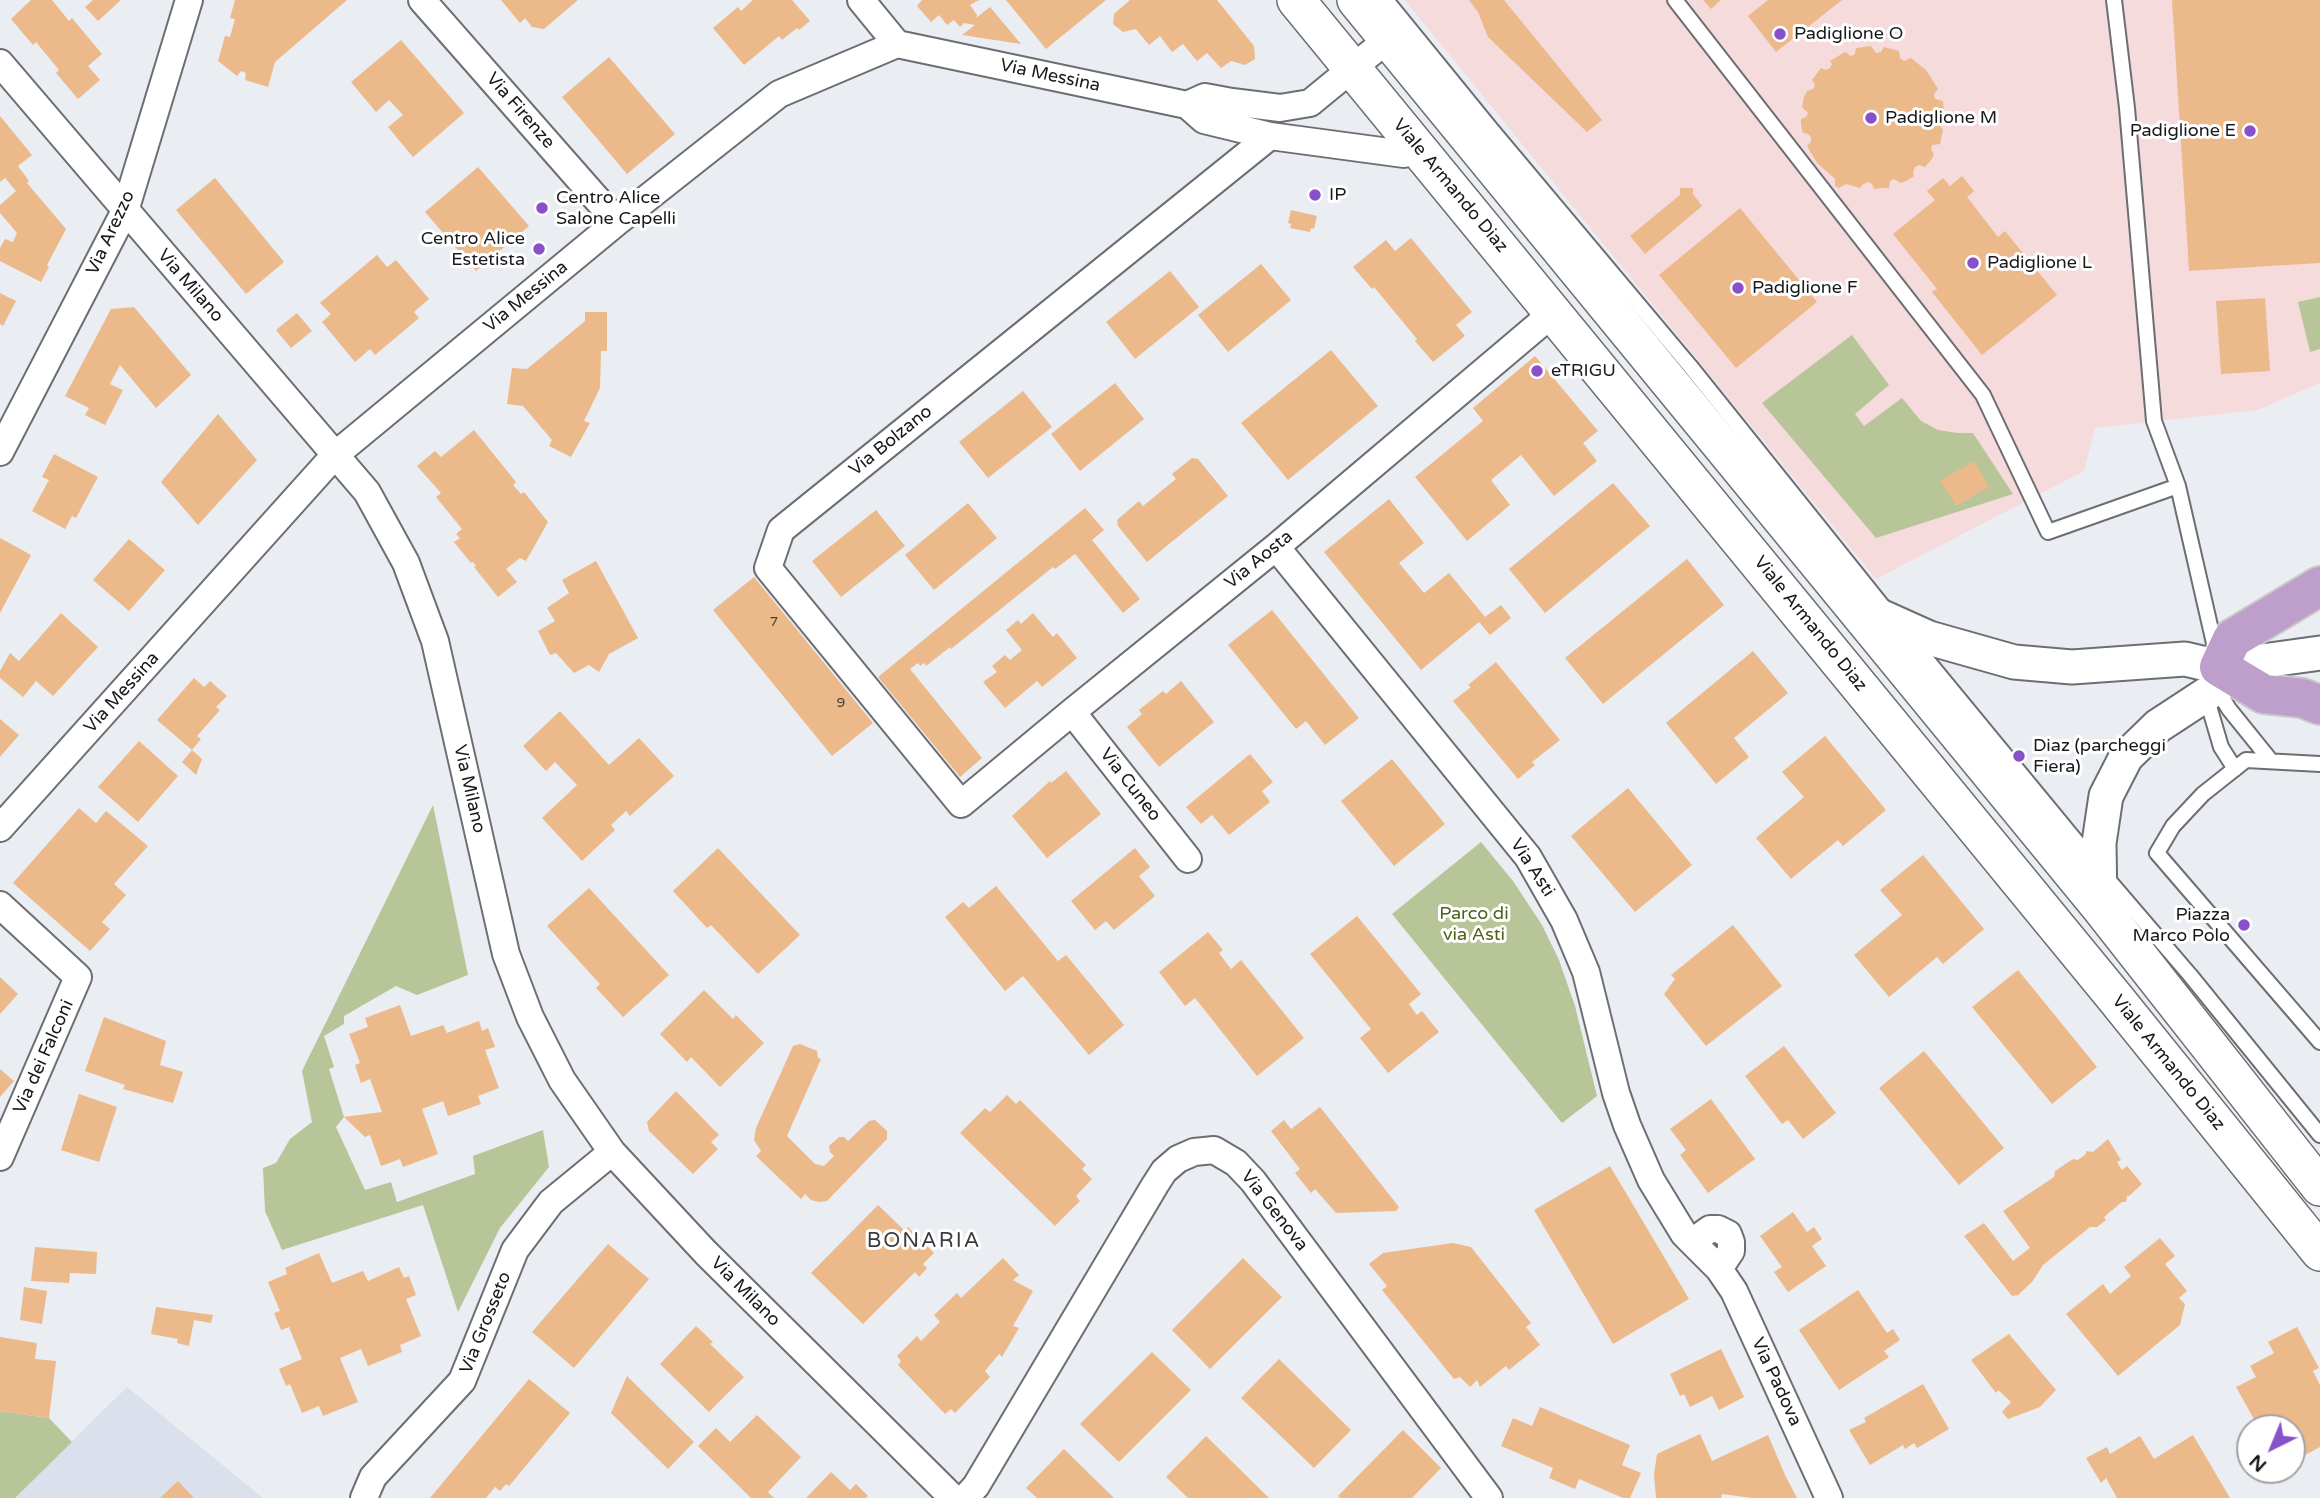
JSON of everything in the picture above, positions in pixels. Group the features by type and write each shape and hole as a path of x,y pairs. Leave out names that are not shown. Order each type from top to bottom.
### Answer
{"highway":[{"path":"2320,586 2232,639 2213,683 2264,694 2302,698 2320,705"}],"main road":[{"name":"Viale Armando Diaz","path":"1296,0 2116,999 2320,1252"},
{"path":"1356,0 2100,906 2320,1187"}],"street":[{"name":"Via Arezzo","path":"0,452 125,211 189,0"},
{"name":"Via Firenze","path":"422,0 617,222"},
{"path":"861,0 897,44"},
{"name":"Via Messina","path":"1187,105 1205,97 1280,108 1310,103 1388,39"},
{"name":"Via Messina","path":"0,828 335,455 617,222 779,94 897,44 1187,105 1204,120 1270,136 1404,154 1417,148"},
{"name":"Via Milano","path":"0,63 367,492 406,563 435,641 506,954 530,1017 562,1080 612,1152 706,1253 953,1498"},
{"name":"Via Bolzano","path":"961,804 768,568 782,530 1270,136"},
{"name":"Via Aosta","path":"961,804 1276,547 1554,312"},
{"name":"Via Asti","path":"1276,547 1528,857 1564,920 1586,972 1616,1093 1627,1125 1651,1180 1692,1242"},
{"path":"1852,603 1929,638 2014,662 2072,667 2185,659 2213,683"},
{"path":"2100,906 2099,843 2106,796 2126,757 2158,726 2213,683 2320,653"},
{"name":"Via Cuneo","path":"1072,712 1188,859"},
{"name":"Via dei Falconi","path":"0,905 78,977 0,1157"},
{"name":"Via Genova","path":"965,1498 976,1486 1164,1171 1178,1159 1194,1152 1214,1150 1236,1163 1253,1181 1489,1498"},
{"name":"Via Grosseto","path":"364,1498 373,1477 462,1381 516,1250 551,1202 612,1152"},
{"name":"Via Padova","path":"1692,1242 1719,1269 1734,1291 1829,1498"}],"lane":[{"path":"1386,0 1690,366 1894,621 2320,1135"},
{"path":"1675,0 1983,395 2048,532 2178,486"},
{"path":"2114,0 2127,108 2154,421 2178,486 2213,683 2221,747 2235,769"},
{"path":"2213,683 2229,709 2271,761"},
{"path":"2320,764 2246,761 2203,794 2173,826 2157,853 2320,1042"}],"shaded area":[{"path":"1405,0 2320,0 2320,383 2258,410 2095,428 2084,471 1876,579"},
{"path":"127,1387 263,1498 15,1498"}],"green space":[{"path":"2320,297 2320,349 2310,352 2298,302"},
{"path":"1852,335 1889,385 1855,414 1864,426 1902,398 1921,421 1938,430 1973,433 2013,494 1876,538 1762,403"},
{"path":"433,805 468,975 417,995 396,986 344,1016 344,1024 324,1036 334,1067 329,1069 344,1117 336,1127 365,1190 391,1182 397,1202 475,1174 473,1156 543,1130 549,1167 500,1228 458,1312 423,1205 282,1250 265,1211 263,1168 276,1163 290,1139 312,1122 302,1071"},
{"name":"Parco di via Asti","path":"1481,842 1513,881 1542,925 1559,960 1575,1006 1597,1096 1562,1123 1392,914"},
{"path":"0,1411 49,1418 72,1442 15,1498 0,1498"}],"building":[{"path":"31,0 52,0 69,21 72,18 102,54 88,66 100,80 78,99 56,73 59,70 36,42 33,45 11,19"},
{"path":"93,0 121,0 98,21 85,7"},
{"path":"235,0 347,0 275,62 268,87 245,80 246,73 241,71 237,76 218,61 225,36 230,37 235,19 230,18"},
{"path":"501,0 578,0 544,29 532,27 525,18 520,23"},
{"path":"753,0 792,0 810,21 782,40 779,36 744,65 713,28 738,7 741,11"},
{"path":"922,0 979,0 970,5 977,15 976,18 990,7 1021,44 962,35 975,25 964,23 960,27 954,20 947,25 939,15 931,22 917,6"},
{"path":"1006,0 1106,0 1046,49"},
{"path":"1130,0 1217,0 1254,46 1255,59 1245,65 1231,61 1221,68 1207,53 1197,61 1183,44 1172,52 1160,36 1149,45 1136,29 1123,32 1113,24 1114,14"},
{"path":"1469,0 1504,0 1602,120 1587,132 1488,37 1478,12"},
{"path":"1703,0 1721,0 1711,9"},
{"name":"Padiglione O","path":"1768,0 1842,0 1776,52 1748,16"},
{"name":"Padiglione E","path":"2172,0 2320,0 2320,263 2189,271"},
{"path":"401,40 464,113 413,157 388,127 403,115 389,100 376,112 351,82"},
{"name":"Padiglione M","path":"1871,46 1876,53 1881,52 1884,47 1899,51 1900,58 1904,61 1911,58 1926,70 1938,89 1934,94 1935,99 1943,101 1944,116 1938,123 1943,130 1940,144 1932,145 1934,155 1931,160 1925,167 1915,167 1914,176 1906,181 1901,183 1894,179 1890,181 1889,188 1874,189 1868,182 1860,188 1846,184 1839,188 1835,186 1835,179 1817,163 1807,146 1811,137 1803,133 1801,125 1801,119 1808,113 1802,107 1804,97 1807,91 1813,89 1815,85 1812,80 1821,68 1830,68 1830,61 1845,52 1851,56 1855,54 1856,48"},
{"path":"609,57 675,134 627,174 562,97"},
{"path":"0,116 32,155 18,166 29,181 27,183 66,229 41,282 0,261 0,248 5,239 13,242 17,233 0,213 0,205 16,191 5,178 0,182"},
{"path":"478,167 529,226 476,271 425,212"},
{"name":"Padiglione L","path":"1962,176 1974,191 1967,197 1998,237 2005,231 2057,295 1982,355 1932,292 1937,289 1893,234 1935,200 1927,191 1943,178 1950,186"},
{"path":"215,178 284,262 246,294 176,210"},
{"path":"1680,188 1693,188 1693,194 1702,206 1645,254 1630,236 1680,195"},
{"name":"Padiglione F","path":"1740,208 1817,302 1736,368 1659,275"},
{"path":"1291,210 1317,216 1314,229 1311,228 1310,232 1290,228 1291,224 1288,223"},
{"path":"1411,238 1472,312 1456,325 1465,336 1433,362 1374,287 1372,289 1353,267 1386,240 1395,251"},
{"path":"377,255 387,267 396,260 429,299 414,312 419,318 375,355 370,349 355,362 322,322 331,314 320,303"},
{"path":"1261,264 1291,300 1228,352 1198,315"},
{"path":"1170,271 1199,307 1135,359 1106,322"},
{"path":"0,293 16,301 3,326 0,324"},
{"path":"2265,298 2270,371 2221,374 2216,301"},
{"path":"134,307 191,375 156,408 120,365 110,384 123,390 105,425 85,415 89,408 65,396 111,309"},
{"path":"585,312 607,312 607,351 601,351 600,388 584,421 590,423 571,457 549,446 552,440 523,406 507,404 512,368 527,369 585,321"},
{"path":"297,313 312,331 291,348 276,330"},
{"path":"1331,350 1378,406 1288,480 1241,423"},
{"path":"1535,356 1598,431 1583,443 1597,461 1554,496 1521,455 1491,480 1510,505 1467,541 1415,477 1483,421 1473,408"},
{"path":"1115,383 1144,419 1080,471 1051,434"},
{"path":"1023,391 1052,427 988,478 959,442"},
{"path":"218,414 257,460 198,525 161,482"},
{"path":"474,430 516,482 513,485 521,494 524,492 548,522 526,561 520,558 506,569 517,582 498,597 473,562 471,563 454,542 460,538 456,534 462,529 436,497 441,493 417,466 435,451 441,457"},
{"path":"54,454 98,477 76,518 72,516 65,529 32,511 49,480 42,477"},
{"path":"1192,458 1198,459 1228,496 1147,562 1118,526 1117,520 1139,501 1143,506 1176,479 1172,474"},
{"path":"1974,461 1989,487 1956,506 1940,481"},
{"path":"1613,483 1650,526 1545,613 1509,569"},
{"path":"1389,499 1424,543 1399,563 1424,593 1449,573 1485,617 1501,605 1511,618 1490,635 1479,622 1421,670 1324,552"},
{"path":"968,503 997,538 934,590 905,555"},
{"path":"1085,508 1104,530 1092,540 1140,599 1123,613 1075,554 1055,569 1053,567 951,649 950,647 926,666 924,663 920,666 918,663 910,669 982,758 960,777 878,677"},
{"path":"876,510 905,546 841,597 812,561"},
{"path":"0,538 31,555 0,613"},
{"path":"129,539 165,570 129,611 93,580"},
{"path":"1687,559 1724,605 1603,704 1565,658"},
{"path":"596,561 638,638 609,654 599,672 589,665 574,673 556,653 550,655 538,631 555,621 547,608 569,593 562,580"},
{"path":"754,577 873,723 832,756 713,610"},
{"path":"1272,610 1359,718 1325,745 1306,721 1296,729 1228,645"},
{"path":"61,613 98,647 53,696 36,681 23,697 0,678 0,671 10,653 19,661"},
{"path":"1033,613 1053,637 1057,633 1077,658 1042,687 1037,681 1005,708 983,682 997,672 992,666 1005,655 1010,660 1022,650 1006,630 1018,620 1021,624"},
{"path":"1753,651 1788,693 1734,738 1749,757 1716,784 1666,723"},
{"path":"1496,662 1560,740 1532,762 1535,765 1518,779 1453,701"},
{"path":"194,678 204,687 210,681 227,696 216,707 220,710 197,736 201,739 192,750 157,720"},
{"path":"1181,681 1214,722 1159,767 1127,727 1142,714 1139,710 1163,691 1166,694"},
{"path":"560,711 609,765 639,738 674,776 630,816 626,811 611,825 615,830 582,861 542,818 577,785 555,762 546,771 523,746"},
{"path":"0,719 19,735 0,757"},
{"path":"1825,736 1886,810 1843,846 1838,840 1791,879 1756,838 1804,797 1782,772"},
{"path":"139,741 178,776 138,822 98,787"},
{"path":"192,750 202,759 196,775 182,762"},
{"path":"1250,754 1273,782 1262,791 1270,802 1229,835 1212,815 1201,824 1186,807"},
{"path":"1392,759 1445,824 1394,866 1341,801"},
{"path":"1066,771 1101,814 1047,858 1012,816 1050,781 1051,783"},
{"path":"1628,788 1692,865 1635,912 1571,836"},
{"path":"79,808 96,823 106,811 148,846 114,884 126,895 102,922 110,929 90,951 13,883"},
{"path":"718,848 800,935 758,974 711,925 707,928 673,891"},
{"path":"1135,848 1150,867 1139,876 1155,896 1114,930 1106,921 1095,930 1071,901"},
{"path":"1923,855 1984,929 1943,964 1937,957 1889,997 1854,955 1902,915 1880,890"},
{"path":"996,886 1058,961 1066,955 1124,1025 1089,1055 1023,976 1005,991 945,917 963,902 969,908"},
{"path":"589,888 669,975 623,1017 596,988 600,984 547,926"},
{"path":"1357,916 1421,994 1409,1004 1417,1015 1422,1011 1439,1032 1388,1073 1360,1038 1371,1029 1310,954"},
{"path":"1733,925 1782,986 1706,1046 1664,994 1675,979 1671,975"},
{"path":"1208,932 1223,950 1219,953 1231,969 1241,960 1304,1038 1257,1076 1195,998 1185,1006 1159,972"},
{"path":"2018,970 2097,1067 2052,1104 1972,1007"},
{"path":"0,977 18,994 0,1014"},
{"path":"704,990 733,1019 736,1015 764,1043 720,1087 691,1057 687,1062 660,1034"},
{"path":"400,1005 411,1036 443,1025 447,1033 479,1021 482,1031 488,1028 495,1047 485,1050 499,1088 478,1096 481,1104 448,1116 443,1101 422,1109 438,1154 403,1167 400,1159 381,1166 370,1135 365,1137 344,1117 382,1112 370,1079 361,1083 355,1065 360,1063 349,1034 368,1027 365,1018"},
{"path":"104,1017 166,1041 160,1065 183,1072 173,1103 123,1089 125,1085 85,1071"},
{"path":"800,1044 817,1051 818,1058 821,1059 787,1136 815,1164 824,1166 834,1156 829,1146 839,1137 848,1141 869,1121 875,1120 887,1131 887,1139 827,1201 811,1200 805,1194 801,1199 756,1156 761,1151 754,1140 756,1128 793,1046"},
{"path":"1784,1046 1836,1113 1803,1139 1788,1120 1782,1124 1745,1076"},
{"path":"1924,1051 2004,1148 1959,1185 1879,1088"},
{"path":"0,1069 14,1081 0,1097"},
{"path":"676,1091 719,1135 711,1142 718,1149 693,1174 649,1131 647,1122"},
{"path":"79,1094 117,1107 99,1162 61,1150"},
{"path":"1007,1095 1016,1104 1020,1100 1086,1165 1082,1169 1092,1179 1076,1196 1080,1201 1055,1226 960,1133 985,1108 990,1112"},
{"path":"1711,1099 1755,1159 1708,1193 1680,1155 1686,1150 1670,1129"},
{"path":"1320,1107 1399,1207 1396,1211 1336,1213 1315,1189 1311,1193 1295,1173 1300,1169 1271,1131 1284,1120 1291,1129"},
{"path":"2108,1139 2121,1160 2117,1162 2122,1170 2127,1166 2142,1184 2127,1196 2126,1202 2122,1202 2104,1217 2106,1220 2097,1227 2090,1227 2043,1265 2032,1282 2018,1295 2012,1296 1964,1236 1984,1223 2013,1261 2030,1248 2003,1211 2054,1177 2055,1171 2073,1159 2078,1160 2086,1151 2093,1152"},
{"path":"1610,1166 1689,1299 1613,1344 1534,1210"},
{"path":"878,1205 905,1231 908,1227 934,1253 923,1264 927,1268 919,1277 915,1272 863,1324 811,1273"},
{"path":"1793,1212 1807,1232 1814,1227 1822,1239 1812,1246 1826,1266 1788,1292 1774,1272 1782,1267 1760,1236"},
{"path":"2160,1238 2175,1256 2165,1264 2187,1291 2179,1298 2185,1304 2180,1325 2118,1376 2066,1314 2103,1284 2110,1294 2131,1276 2124,1267"},
{"path":"1453,1243 1471,1247 1531,1323 1526,1327 1540,1345 1509,1370 1506,1366 1480,1387 1477,1380 1470,1387 1460,1377 1454,1379 1382,1290 1387,1286 1369,1264 1383,1253"},
{"path":"608,1244 649,1279 574,1368 532,1332"},
{"path":"35,1247 97,1252 96,1274 70,1273 69,1283 31,1281"},
{"path":"319,1253 332,1283 363,1271 368,1281 399,1267 404,1278 409,1276 416,1295 406,1299 421,1336 400,1345 402,1352 368,1366 361,1349 340,1358 358,1402 323,1416 319,1406 302,1413 290,1384 286,1386 279,1369 302,1359 289,1327 281,1330 274,1313 280,1311 268,1282 287,1274 285,1268"},
{"path":"1003,1258 1019,1275 1013,1280 1033,1291 1013,1326 1019,1328 1002,1357 999,1354 985,1371 990,1377 955,1413 951,1409 945,1414 898,1365 901,1361 897,1356 917,1336 921,1341 940,1322 934,1315 957,1293 961,1298"},
{"path":"1243,1258 1282,1297 1210,1369 1172,1330"},
{"path":"24,1287 47,1291 42,1324 20,1320"},
{"path":"1858,1290 1887,1333 1893,1329 1900,1340 1884,1351 1889,1357 1839,1390 1799,1330"},
{"path":"156,1307 213,1315 211,1323 194,1320 189,1346 177,1343 178,1339 151,1334"},
{"path":"696,1326 713,1342 710,1344 744,1377 709,1412 660,1364"},
{"path":"2297,1327 2319,1368 2313,1371 2320,1385 2320,1447 2306,1454 2306,1414 2251,1414 2236,1387 2256,1377 2250,1366 2274,1353 2268,1342"},
{"path":"2009,1334 2056,1390 2040,1407 2008,1419 2002,1412 2011,1402 1998,1390 1996,1393 1971,1360"},
{"path":"0,1337 37,1343 35,1359 56,1361 49,1418 0,1411"},
{"path":"1721,1349 1744,1397 1719,1410 1712,1396 1690,1407 1684,1394 1680,1396 1670,1374"},
{"path":"1152,1352 1191,1390 1119,1462 1080,1424"},
{"path":"1279,1359 1351,1430 1314,1468 1241,1398"},
{"path":"627,1376 694,1442 668,1469 611,1413"},
{"path":"529,1379 570,1413 509,1486 506,1484 500,1491 495,1487 486,1498 430,1498"},
{"path":"1923,1384 1949,1429 1917,1448 1914,1443 1905,1449 1903,1445 1870,1465 1849,1430 1866,1422 1864,1418"},
{"path":"1540,1407 1630,1445 1622,1465 1641,1473 1630,1498 1623,1498 1579,1479 1575,1489 1549,1478 1553,1468 1501,1446 1513,1418 1532,1426"},
{"path":"757,1415 801,1457 768,1492 774,1498 751,1498 698,1446 716,1428 730,1442"},
{"path":"1403,1430 1441,1468 1412,1498 1340,1498 1338,1496"},
{"path":"1700,1434 1712,1461 1768,1435 1797,1498 1752,1498 1722,1494 1721,1498 1656,1498 1654,1475 1657,1454"},
{"path":"2193,1435 2230,1498 2117,1498 2106,1478 2101,1483 2086,1458 2107,1447 2110,1454 2140,1436 2154,1459"},
{"path":"1206,1436 1269,1498 1188,1498 1166,1477"},
{"path":"1064,1449 1114,1498 1037,1498 1026,1488"},
{"path":"831,1472 850,1490 856,1484 868,1496 806,1498"},
{"path":"178,1481 194,1498 160,1498"}],"place":[{"name":"Padiglione O","path":"1780,34"},
{"name":"Padiglione M","path":"1871,118"},
{"name":"Padiglione E","path":"2250,131"},
{"name":"IP","path":"1315,195"},
{"name":"Centro Alice Salone Capelli","path":"542,208"},
{"name":"Centro Alice Estetista","path":"539,249"},
{"name":"Padiglione L","path":"1973,263"},
{"name":"Padiglione F","path":"1738,288"},
{"name":"eTRIGU","path":"1537,371"},
{"name":"Diaz (parcheggi Fiera)","path":"2019,756"},
{"name":"Piazza Marco Polo","path":"2244,925"}],"district":[{"name":"BONARIA","path":"924,1241"}]}
